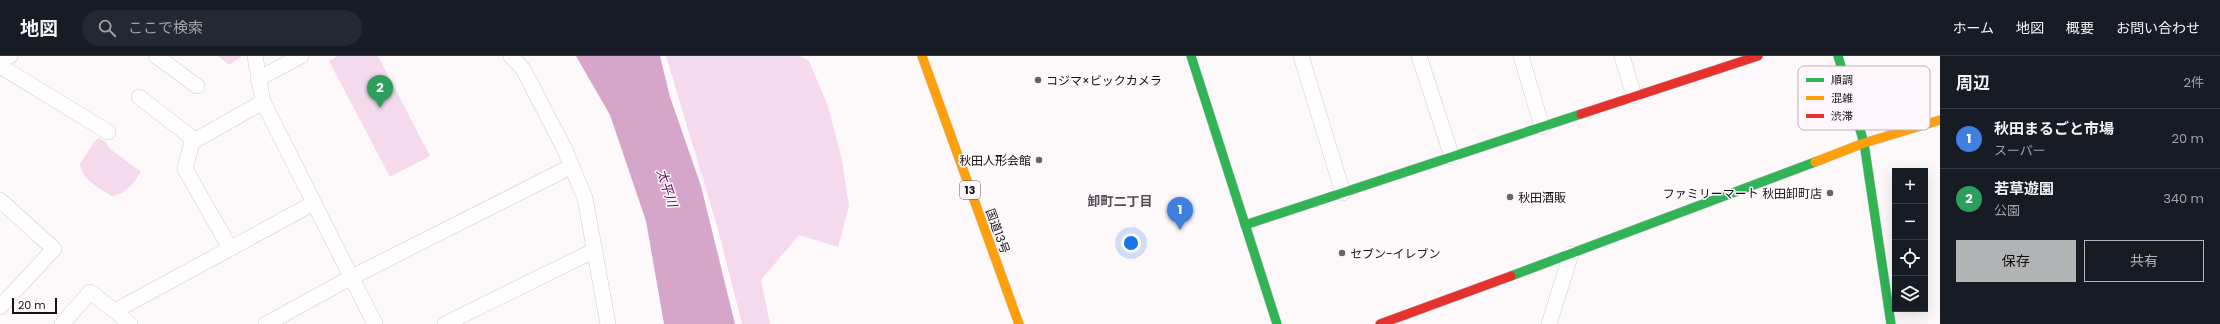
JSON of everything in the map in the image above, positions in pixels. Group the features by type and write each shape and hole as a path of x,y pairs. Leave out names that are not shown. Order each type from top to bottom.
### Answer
{"main road":[{"name":"国道13号","path":"922,56 1019,324"},
{"path":"1191,56 1277,324"},
{"path":"1245,225 1758,56"},
{"path":"1839,56 1842,66"},
{"path":"1930,123 1940,120"},
{"path":"1860,130 1864,143 1890,324"},
{"path":"1380,324 1571,254 1864,143 1907,130"}],"street":[{"path":"0,60 10,56"},
{"path":"156,56 197,86"},
{"path":"255,56 263,102 375,324"},
{"path":"258,79 301,56"},
{"path":"511,56 523,69 572,166 585,198 608,324"},
{"path":"1301,56 1343,193"},
{"path":"1419,56 1452,157"},
{"path":"1520,56 1542,127"},
{"path":"1622,56 1634,96"},
{"path":"0,66 108,132"},
{"path":"139,97 195,140"},
{"path":"230,248 185,169 192,142 263,102"},
{"path":"266,324 352,277 572,166"},
{"path":"0,200 54,249 1,302"},
{"path":"115,311 314,204"},
{"path":"445,324 595,250"},
{"path":"1549,324 1571,254"},
{"path":"62,324 90,292 130,324"}],"shaded area":[{"path":"218,56 241,56 241,57 229,65"},
{"path":"338,56 378,56 430,156 390,177 329,61"},
{"path":"666,56 800,56 809,61 828,106 842,160 849,206 838,247 799,235 761,280 770,324 742,324 717,226"},
{"path":"99,138 106,142 109,148 141,172 126,190 117,195 112,196 97,187 84,175 81,170 80,164 94,142"}],"water":[{"name":"太平川","path":"576,56 660,56 670,97 701,186 735,324 664,324 646,221 610,115"}],"traffic: fast":[{"path":"1191,56 1277,324"},
{"path":"1838,56 1841,66"},
{"path":"1245,225 1581,114"},
{"path":"1860,130 1864,143 1891,324"},
{"path":"1511,276 1815,162"}],"traffic: slow":[{"path":"922,56 1019,324"},
{"path":"1930,123 1940,120"},
{"path":"1815,162 1864,143 1907,130"}],"traffic: jam":[{"path":"1581,114 1758,56"},
{"path":"1380,324 1511,276"}],"place":[{"name":"コジマ×ビックカメラ","path":"1038,80"},
{"name":"若草遊園","path":"380,108"},
{"name":"秋田人形会館","path":"1039,160"},
{"name":"ファミリーマート 秋田卸町店","path":"1830,193"},
{"name":"秋田酒販","path":"1510,197"},
{"name":"秋田まるごと市場","path":"1180,230"},
{"name":"セブン-イレブン","path":"1342,253"}],"district":[{"name":"卸町二丁目","path":"1120,201"}]}
